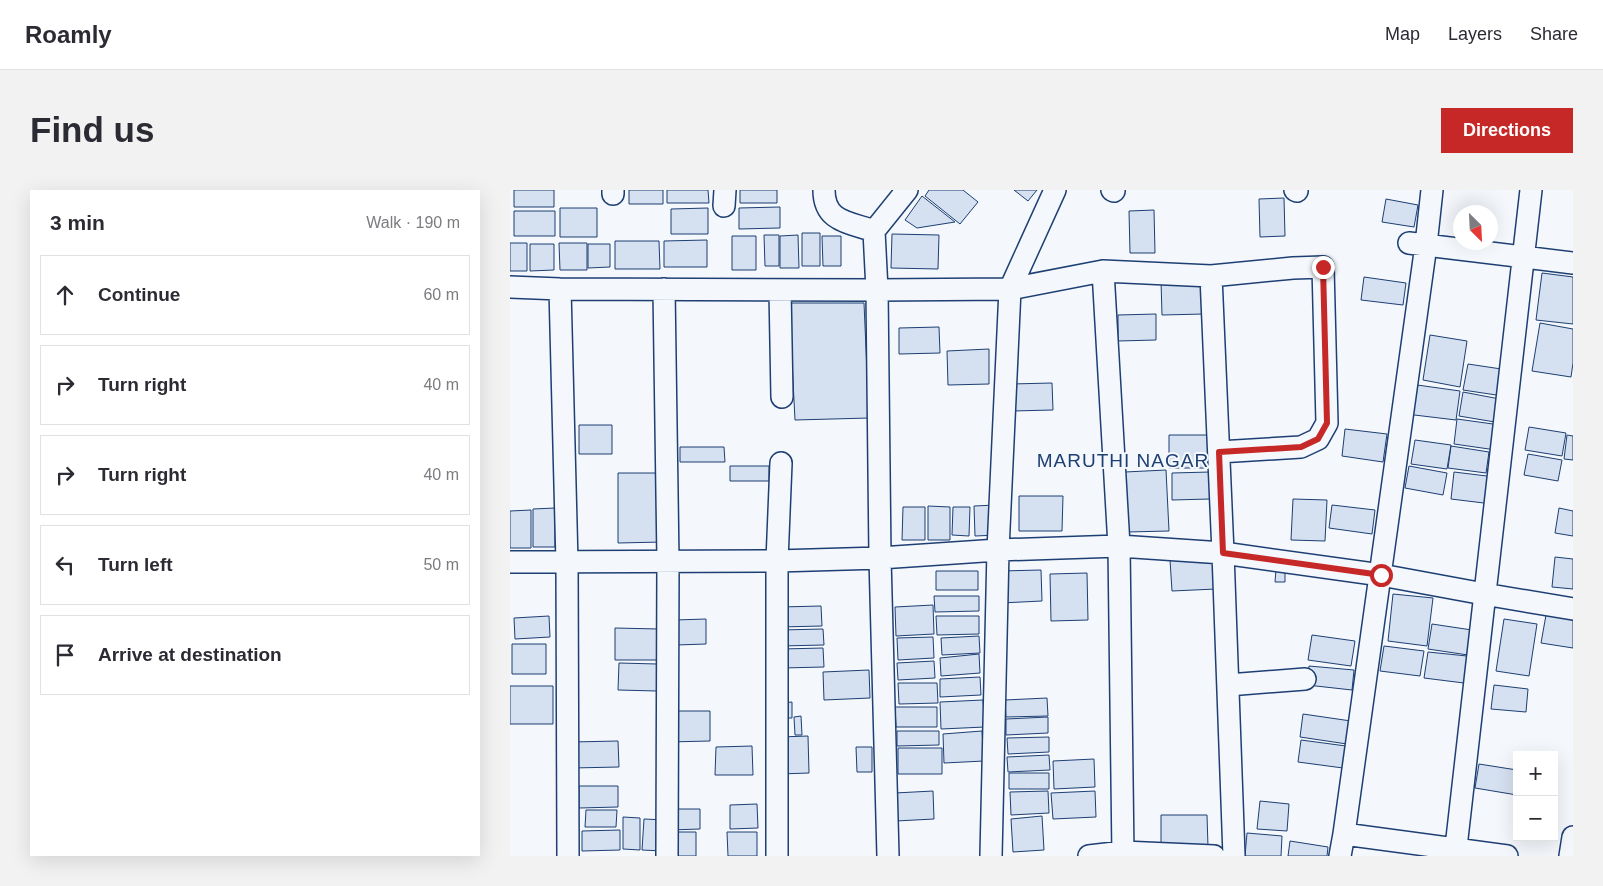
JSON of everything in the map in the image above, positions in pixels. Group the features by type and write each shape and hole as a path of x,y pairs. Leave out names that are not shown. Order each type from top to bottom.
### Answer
{"street":[{"path":"824,190 826,206 834,217 874,231"},
{"path":"888,856 880,558 877,290 874,231 907,190"},
{"path":"991,856 998,550 1010,289 1055,190"},
{"path":"1340,856 1381,575 1417,244 1432,190"},
{"path":"1456,852 1531,190"},
{"path":"1417,244 1573,264"},
{"path":"510,287 780,290 1010,289 1103,271 1211,276 1323,267 1327,423 1318,439 1301,447 1219,452"},
{"path":"1103,271 1118,546 1123,854"},
{"path":"1211,276 1234,856"},
{"path":"560,289 567,563 568,856"},
{"path":"664,289 668,561 667,856"},
{"path":"780,290 782,397"},
{"path":"777,856 777,561 780,463"},
{"path":"510,562 777,561 880,558 998,550 1118,546 1223,553 1381,575 1573,609"},
{"path":"1228,685 1305,679"},
{"path":"1344,834 1456,852 1507,856"},
{"path":"1570,856 1573,837"},
{"path":"1089,856 1123,854 1214,856"}],"building":[{"path":"514,190 554,190 554,207 514,207"},
{"path":"629,190 663,190 663,204 629,204"},
{"path":"667,190 708,190 709,203 667,203"},
{"path":"740,190 777,190 777,203 740,203"},
{"path":"929,190 963,190 978,202 960,224 925,196"},
{"path":"1014,190 1037,190 1028,201"},
{"path":"922,196 955,222 917,228 905,220"},
{"path":"1284,198 1285,236 1260,237 1259,199"},
{"path":"1386,199 1418,205 1414,227 1382,222"},
{"path":"780,207 780,228 739,229 739,208"},
{"path":"560,208 597,208 597,237 560,237"},
{"path":"708,208 708,234 671,234 671,209"},
{"path":"1154,210 1155,253 1130,253 1129,211"},
{"path":"514,211 555,211 555,236 514,236"},
{"path":"802,233 820,233 820,266 802,266"},
{"path":"892,234 939,235 938,269 891,268"},
{"path":"764,235 779,235 779,266 765,266"},
{"path":"798,235 799,268 780,268 780,236"},
{"path":"732,236 756,236 756,270 732,270"},
{"path":"822,236 841,236 841,266 823,266"},
{"path":"707,240 707,267 664,267 664,241"},
{"path":"615,241 659,241 660,269 615,269"},
{"path":"510,243 527,243 527,271 510,271"},
{"path":"559,243 587,243 587,270 560,270"},
{"path":"530,244 554,244 554,270 530,271"},
{"path":"588,244 610,244 610,267 588,268"},
{"path":"1542,273 1573,277 1573,324 1536,320"},
{"path":"1364,277 1406,283 1403,305 1361,300"},
{"path":"1203,280 1204,314 1162,315 1161,281"},
{"path":"789,303 864,303 869,418 795,420"},
{"path":"1156,314 1156,340 1118,341 1118,315"},
{"path":"1540,323 1573,329 1571,377 1532,371"},
{"path":"939,327 940,353 899,354 899,328"},
{"path":"1430,335 1467,341 1460,387 1423,380"},
{"path":"989,349 989,384 948,385 947,351"},
{"path":"1468,364 1508,370 1503,396 1463,390"},
{"path":"1052,383 1053,410 1012,411 1011,384"},
{"path":"1410,384 1460,391 1456,420 1406,414"},
{"path":"1463,392 1505,400 1501,423 1459,416"},
{"path":"1457,419 1500,425 1496,450 1454,444"},
{"path":"579,425 612,425 612,454 579,454"},
{"path":"1529,427 1566,433 1562,456 1525,450"},
{"path":"1345,429 1387,434 1383,462 1342,456"},
{"path":"1169,435 1209,435 1209,468 1169,468"},
{"path":"1567,435 1573,436 1573,460 1564,459"},
{"path":"1415,440 1451,445 1447,469 1411,464"},
{"path":"1451,446 1489,452 1486,473 1448,468"},
{"path":"680,447 724,447 725,462 680,462"},
{"path":"1528,454 1562,460 1558,481 1524,475"},
{"path":"730,466 769,466 769,481 730,481"},
{"path":"1409,466 1447,473 1443,495 1405,488"},
{"path":"1166,470 1169,531 1127,532 1125,472"},
{"path":"1210,472 1210,499 1172,500 1172,473"},
{"path":"1454,472 1495,477 1492,504 1451,499"},
{"path":"618,473 663,473 663,542 618,543"},
{"path":"1019,496 1063,496 1062,531 1019,531"},
{"path":"1293,499 1327,500 1325,541 1291,540"},
{"path":"996,505 998,535 975,536 974,506"},
{"path":"1332,505 1375,510 1372,534 1329,528"},
{"path":"928,506 950,507 950,540 928,540"},
{"path":"903,507 925,507 925,540 902,540"},
{"path":"953,507 970,507 969,536 952,535"},
{"path":"555,508 555,547 533,547 533,509"},
{"path":"1559,508 1573,511 1573,536 1555,533"},
{"path":"531,510 531,548 510,548 510,511"},
{"path":"1214,557 1216,589 1172,591 1170,560"},
{"path":"1555,557 1573,559 1573,589 1552,587"},
{"path":"1041,570 1042,601 1001,603 1000,571"},
{"path":"1276,570 1285,570 1285,582 1275,582"},
{"path":"936,571 978,571 978,590 936,590"},
{"path":"1087,573 1088,620 1051,621 1050,574"},
{"path":"1393,594 1433,598 1427,646 1388,641"},
{"path":"934,596 979,596 979,611 935,612"},
{"path":"933,605 934,634 896,636 895,607"},
{"path":"821,606 822,626 780,627 780,607"},
{"path":"1546,615 1573,619 1573,648 1541,643"},
{"path":"549,616 550,637 515,639 514,618"},
{"path":"936,616 979,616 979,634 937,635"},
{"path":"706,619 706,644 676,645 675,620"},
{"path":"1504,619 1537,624 1529,676 1496,671"},
{"path":"1432,624 1472,630 1468,655 1428,649"},
{"path":"615,628 659,629 659,660 615,660"},
{"path":"823,629 824,645 780,646 780,630"},
{"path":"1312,635 1355,641 1351,666 1308,660"},
{"path":"979,636 980,653 942,655 941,638"},
{"path":"933,637 934,658 898,660 897,638"},
{"path":"512,644 546,644 546,674 512,674"},
{"path":"1384,646 1424,651 1420,676 1380,671"},
{"path":"823,648 824,667 782,668 782,649"},
{"path":"1428,652 1467,656 1464,683 1424,678"},
{"path":"979,654 980,673 941,676 940,658"},
{"path":"934,661 935,678 898,680 897,663"},
{"path":"619,663 657,664 657,691 618,690"},
{"path":"1309,666 1354,670 1352,690 1307,685"},
{"path":"869,670 870,698 824,700 823,672"},
{"path":"980,677 981,695 940,697 940,679"},
{"path":"898,683 937,683 938,703 899,704"},
{"path":"1494,685 1528,689 1526,712 1491,709"},
{"path":"510,686 553,686 553,724 510,724"},
{"path":"1047,698 1048,716 1006,717 1005,700"},
{"path":"983,700 985,727 941,729 940,702"},
{"path":"792,702 792,718 783,718 782,703"},
{"path":"895,707 937,707 937,727 896,727"},
{"path":"668,711 710,711 710,741 668,742"},
{"path":"1303,714 1351,721 1347,744 1300,737"},
{"path":"801,716 802,735 795,735 794,717"},
{"path":"1048,717 1048,733 1006,735 1006,719"},
{"path":"897,731 939,731 939,745 897,746"},
{"path":"982,731 984,761 944,763 943,734"},
{"path":"808,736 809,773 780,774 780,737"},
{"path":"1049,737 1049,752 1008,754 1007,738"},
{"path":"1301,740 1346,746 1343,768 1298,762"},
{"path":"618,741 619,767 572,768 571,742"},
{"path":"752,746 753,775 715,775 716,747"},
{"path":"856,747 872,747 872,772 857,772"},
{"path":"898,748 942,748 942,774 898,774"},
{"path":"1049,755 1050,770 1008,772 1007,757"},
{"path":"1094,759 1095,787 1054,789 1053,761"},
{"path":"1479,764 1513,769 1513,794 1475,788"},
{"path":"1009,773 1049,773 1049,789 1009,789"},
{"path":"579,786 618,786 618,807 579,808"},
{"path":"933,791 934,819 896,821 895,793"},
{"path":"1048,791 1049,813 1011,815 1010,792"},
{"path":"1095,791 1096,817 1053,819 1051,793"},
{"path":"1260,801 1289,804 1287,831 1257,829"},
{"path":"757,804 758,828 730,829 730,805"},
{"path":"670,809 700,809 700,829 670,830"},
{"path":"586,810 617,810 616,827 585,827"},
{"path":"1161,815 1207,815 1208,847 1161,847"},
{"path":"1042,816 1044,850 1013,852 1011,819"},
{"path":"623,817 640,818 640,850 623,849"},
{"path":"644,819 665,820 663,851 642,850"},
{"path":"620,830 620,850 582,851 582,831"},
{"path":"669,832 696,832 696,856 670,856"},
{"path":"727,832 757,832 757,856 728,856"},
{"path":"1247,833 1282,836 1281,856 1245,856"},
{"path":"1290,841 1328,847 1327,856 1288,856"}],"district":[{"name":"MARUTHI NAGAR","path":"1123,460"}],"route":[{"path":"1323,267 1327,423 1318,439 1301,447 1219,452 1223,553 1381,575"}]}
